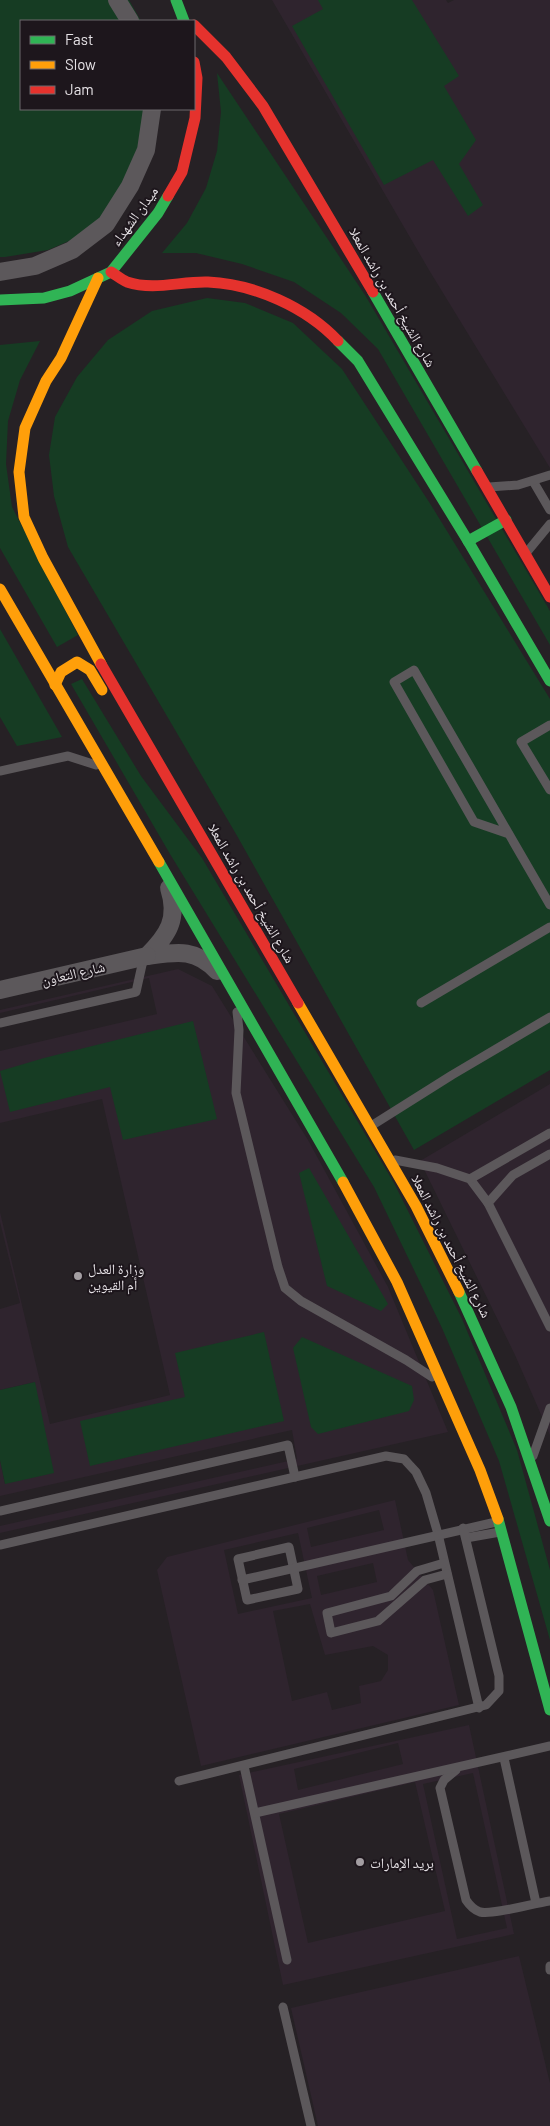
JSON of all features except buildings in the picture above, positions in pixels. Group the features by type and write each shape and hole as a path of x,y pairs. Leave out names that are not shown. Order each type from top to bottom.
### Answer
{"street":[{"path":"117,0 129,20"},
{"path":"176,0 185,19"},
{"name":"شارع الشيخ أحمد بن راشد المعلا","path":"195,26 230,60 250,85 272,119 550,597"},
{"name":"ميدان الشهداء","path":"0,300 44,298 70,291 111,272 158,213 182,172 195,118 197,78 195,67"},
{"path":"0,272 36,266 72,250 106,224 130,186 146,150 152,110"},
{"path":"111,272 127,282 154,286 208,282 259,291 296,308 330,332 358,361 468,541 550,681"},
{"name":"شارع الشيخ أحمد بن راشد المعلا","path":"98,278 61,358 46,381 25,428 18,472 24,517 43,558 119,697 416,1206 471,1316 510,1407 550,1521"},
{"path":"468,541 506,520"},
{"path":"0,589 321,1140 397,1282 480,1470 500,1527 550,1710"},
{"path":"55,685 61,672 77,662 90,670 109,703"},
{"path":"153,776 214,858"},
{"path":"146,956 165,937 172,919 173,899 165,875"},
{"name":"شارع التعاون","path":"0,990 146,956 176,952 194,954 207,960 232,990"}],"lane":[{"path":"486,487 502,487 533,481 550,475"},
{"path":"533,481 550,510"},
{"path":"526,555 550,524"},
{"path":"509,834 474,822 394,682 414,670 509,834 550,905"},
{"path":"550,725 521,742 550,790"},
{"path":"0,771 68,756 94,763 107,772"},
{"path":"420,1003 550,926"},
{"path":"0,1023 136,992 146,956"},
{"path":"232,990 239,1030 236,1093 278,1267 286,1288 300,1301 406,1360 442,1383"},
{"path":"371,1126 452,1074 550,1017"},
{"path":"470,1179 550,1132"},
{"path":"488,1203 513,1176 550,1154"},
{"path":"390,1159 437,1168 470,1179 488,1203 550,1327"},
{"path":"530,1463 550,1408"},
{"path":"0,1511 288,1445 295,1477"},
{"path":"0,1545 386,1456 404,1459 416,1472 426,1493 438,1534 479,1708"},
{"path":"242,1580 464,1528 500,1527"},
{"path":"466,1538 500,1527"},
{"path":"179,1781 479,1708 494,1699 500,1684 464,1528"},
{"path":"289,1548 294,1568 298,1589 247,1600 238,1559 289,1548"},
{"path":"444,1564 417,1571 391,1596 327,1613 331,1633 378,1621 425,1580 447,1574"},
{"path":"255,1813 504,1758 550,1746"},
{"path":"504,1758 536,1903"},
{"path":"244,1766 287,1960"},
{"path":"458,1768 444,1780 440,1788 466,1900 473,1909 487,1913 550,1900"},
{"path":"283,2007 311,2126"}],"shaded area":[{"path":"272,0 446,0 448,3 454,0 550,0 550,468 429,270"},
{"path":"178,969 212,986 308,1140 388,1287 448,1432 0,1533 0,1526 297,1459 292,1430 0,1496 0,1460 5,1484 35,1382 0,1390 0,1309 20,1303 0,1222 0,1212 50,1424 170,1395 102,1099 0,1123 0,1051 157,1014 149,978 0,1013 0,1010"},
{"path":"550,1084 550,1435 515,1355 420,1161"},
{"path":"395,1500 408,1560 433,1590 459,1705 201,1766 157,1570 167,1557","holes":["379,1510 384,1530 311,1547 307,1528","298,1533 312,1598 238,1614 224,1550","373,1563 377,1582 321,1595 317,1576","310,1604 325,1655 373,1646 388,1655 388,1670 381,1681 359,1686 361,1703 332,1710 327,1692 292,1701 273,1611"]},
{"path":"469,1725 514,1934 283,1985 239,1775","holes":["398,1743 403,1764 298,1790 294,1769","473,1773 507,1928 457,1939 423,1784","415,1782 445,1911 308,1943 279,1814"]},
{"path":"519,1956 550,2083 550,2126 318,2126 291,2008"}],"green space":[{"path":"0,0 129,0 140,20 20,20 20,110 158,110 115,210 83,235 48,250 0,257"},
{"path":"318,0 412,0 459,76 444,86 476,140 459,164 483,205 468,216 433,160 384,185 292,26 323,9"},
{"path":"217,73 365,295 550,611 550,645 378,349 341,313 294,282 242,264 196,253 162,253 187,223 206,188 217,151 221,112"},
{"path":"207,298 245,303 293,323 342,369 431,505 550,699 550,1070 414,1150 236,834 68,547 54,496 49,455 55,417 77,377 108,340 152,311"},
{"path":"40,341 20,380 8,421 6,464 12,507 78,635 57,647 0,548 0,345"},
{"path":"0,629 62,737 17,746 0,717"},
{"path":"82,679 141,776 202,858 394,1183 462,1319 517,1450 550,1570 550,1640 499,1461 442,1328 374,1187 170,854 71,684"},
{"path":"193,1021 217,1119 123,1140 110,1087 10,1112 0,1071 44,1058"},
{"path":"309,1168 388,1304 381,1311 327,1286 299,1173"},
{"path":"264,1332 284,1421 90,1466 80,1421 185,1397 175,1353"},
{"path":"302,1337 412,1386 414,1400 409,1411 318,1434 311,1427 293,1348"},
{"path":"35,1382 54,1473 5,1484 0,1460 0,1390"}],"traffic: fast":[{"path":"176,0 184,20"},
{"path":"0,300 44,298 70,291 111,272 158,213 168,196"},
{"path":"373,292 477,471"},
{"path":"338,341 358,361 468,541 550,681"},
{"path":"468,541 506,520"},
{"path":"159,862 343,1182"},
{"path":"459,1292 511,1407 550,1521"},
{"path":"498,1519 550,1710"}],"traffic: slow":[{"path":"98,278 61,358 46,381 25,428 19,472 24,517 43,558 101,664"},
{"path":"0,589 159,862"},
{"path":"55,685 61,672 77,662 90,670 102,690"},
{"path":"298,1003 416,1206 459,1292"},
{"path":"343,1182 397,1282 480,1470 498,1519"}],"traffic: jam":[{"path":"195,26 226,57 263,106 373,292"},
{"path":"168,196 182,172 195,118 197,78 195,67"},
{"path":"111,272 125,281 137,285 157,286 208,282 243,287 295,308 311,318 338,341"},
{"path":"477,471 550,597"},
{"path":"101,664 298,1003"}],"place":[{"name":"وزارة العدل أم القيوين","path":"78,1276"},
{"name":"بريد الإمارات","path":"360,1862"}]}
